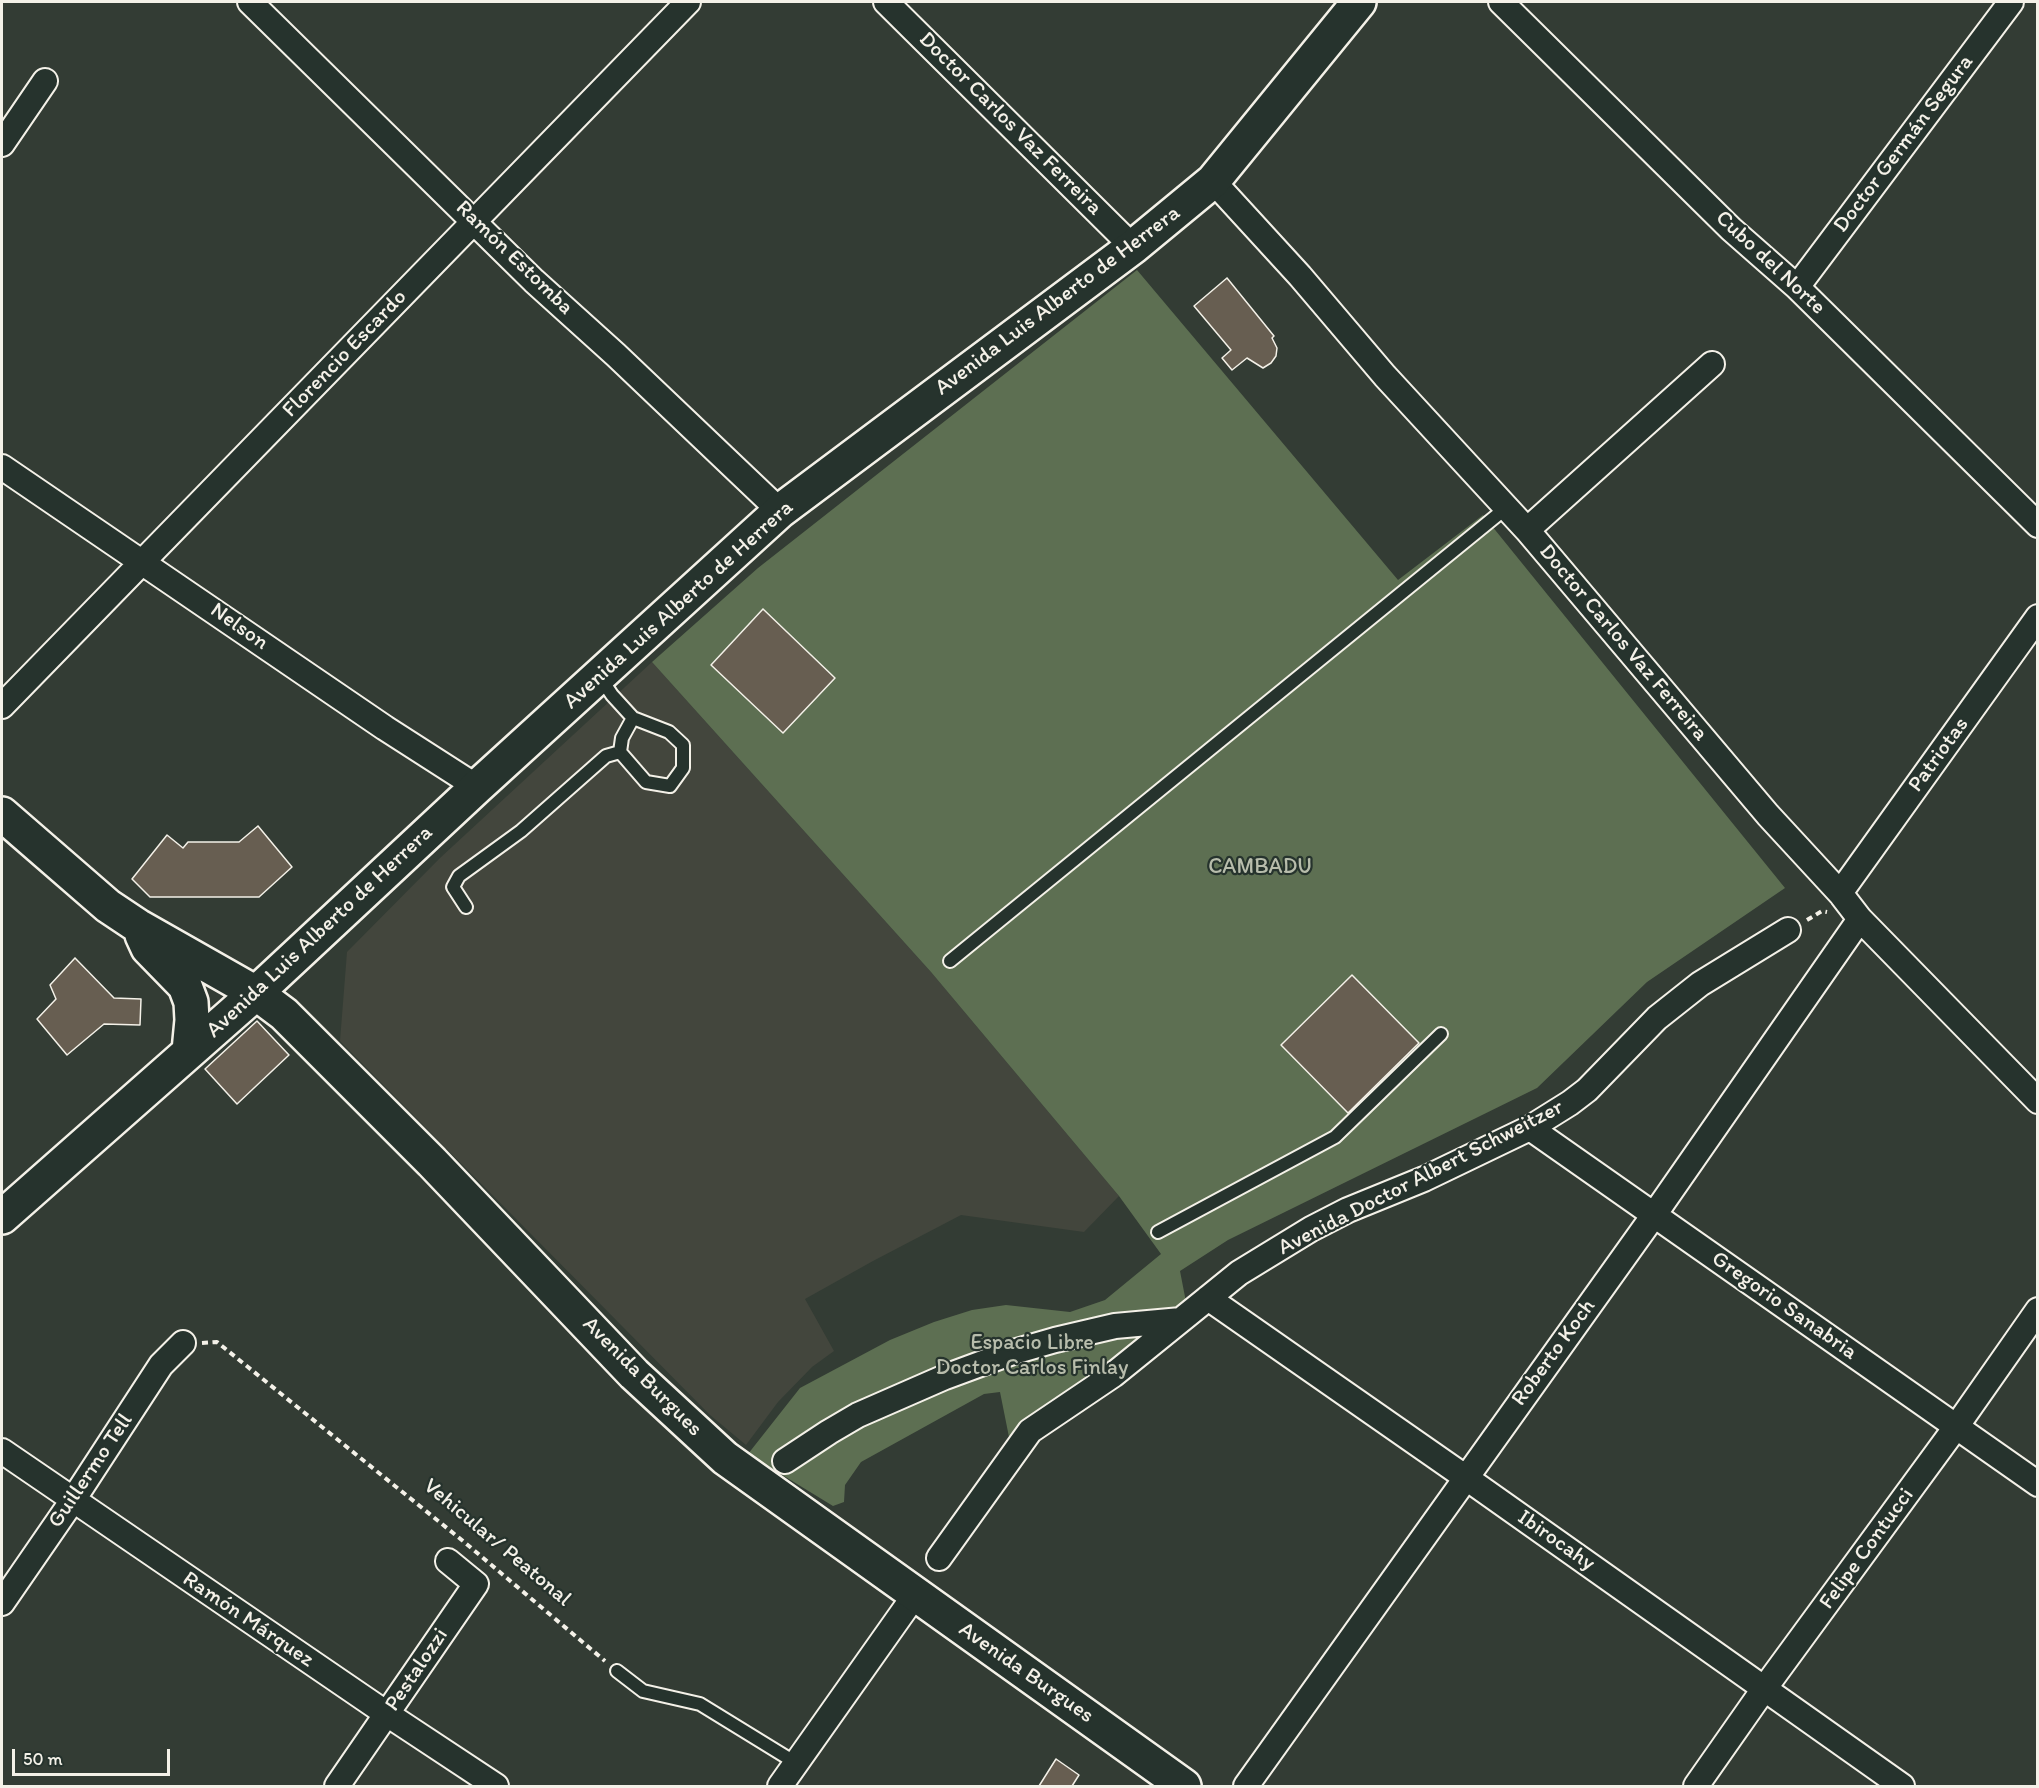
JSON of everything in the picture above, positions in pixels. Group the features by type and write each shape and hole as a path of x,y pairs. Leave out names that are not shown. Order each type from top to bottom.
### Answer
{"main road":[{"name":"Avenida Luis Alberto de Herrera","path":"2,1217 256,993 780,511 1133,247 1213,181 1359,2"},
{"name":"Avenida Burgues","path":"2,814 108,906 138,926 256,993 284,1014 432,1162 634,1374 724,1458 1184,1786"},
{"name":"Avenida Burgues","path":"138,926 148,948 185,986 191,1002 189,1051"}],"street":[{"name":"Ramón Estomba","path":"250,2 475,220 534,281 616,355 780,511"},
{"name":"Florencio Escardo","path":"2,706 688,2"},
{"name":"Doctor Carlos Vaz Ferreira","path":"886,2 1133,247"},
{"name":"Cubo del Norte","path":"1501,2 1731,229 1797,287 2037,525"},
{"name":"Doctor Germán Segura","path":"1797,287 2012,2"},
{"path":"2,144 45,81"},
{"name":"Doctor Carlos Vaz Ferreira","path":"1213,181 1300,276 1385,376 1527,530 1768,815 1860,919 2037,1101"},
{"path":"1527,530 1712,364"},
{"name":"Nelson","path":"2,466 385,728 477,788"},
{"name":"Patriotas","path":"1839,893 2037,617"},
{"name":"Roberto Koch","path":"1246,1786 1654,1215 1860,919"},
{"name":"Avenida Doctor Albert Schweitzer","path":"939,1558 1030,1431 1113,1375 1239,1274 1311,1229 1348,1210 1424,1179 1530,1128 1587,1090 1657,1018 1700,984 1788,930"},
{"name":"Gregorio Sanabria","path":"1530,1128 2037,1484"},
{"name":"Ibirocahy","path":"1208,1298 1902,1786"},
{"name":"Felipe Contucci","path":"1696,1786 1764,1689 1956,1427 2037,1311"},
{"path":"785,1461 829,1431 858,1415 945,1377 1010,1353 1115,1326 1181,1320"},
{"name":"Guillermo Tell","path":"2,1603 73,1500 161,1365 183,1343"},
{"name":"Ramón Márquez","path":"2,1451 496,1786"},
{"name":"Pestalozzi","path":"337,1786 476,1584 448,1561"},
{"path":"780,1786 915,1595"}],"lane":[{"path":"950,961 1506,508"},
{"path":"599,676 612,695 633,718 669,732 682,745 683,768 670,786 646,782 620,752 622,738 633,718"},
{"path":"466,907 453,886 459,876 521,831 606,756 620,752"},
{"path":"1158,1232 1335,1137 1441,1034"},
{"path":"617,1671 643,1691 700,1704 796,1763"}],"path":[{"path":"1788,930 1821,912 1842,912 1860,919"},
{"name":"Vehicular/ Peatonal","path":"183,1343 217,1342 463,1541 617,1671"}],"shaded area":[{"path":"652,662 931,972 1119,1196 1084,1232 961,1215 805,1299 834,1351 812,1367 778,1402 746,1445 710,1415 340,1041 347,952 440,858"}],"green space":[{"name":"CAMBADU","path":"1137,270 1398,580 1483,515 1785,888 1647,982 1537,1088 1228,1240 1180,1271 1186,1302 1151,1336 1033,1413 1009,1437 1000,1392 984,1394 861,1462 845,1485 844,1502 833,1506 748,1454 800,1388 890,1340 972,1310 1006,1305 1070,1312 1105,1300 1161,1254 1119,1196 931,972 652,662 758,568"}],"building":[{"path":"1227,278 1274,336 1272,338 1277,348 1276,356 1263,368 1247,358 1232,370 1222,358 1231,350 1194,306"},
{"path":"763,609 835,678 783,733 711,665"},
{"path":"258,826 292,867 259,897 150,897 132,879 167,835 183,848 188,842 239,842"},
{"path":"75,958 114,998 141,999 140,1025 104,1024 67,1055 37,1019 56,999 50,985"},
{"path":"1352,975 1419,1043 1348,1113 1281,1045"},
{"path":"257,1021 289,1055 237,1104 205,1069"},
{"path":"1056,1759 1079,1775 1072,1786 1039,1786"}],"park label":[{"name":"Espacio Libre Doctor Carlos Finlay","path":"1032,1356"}]}
